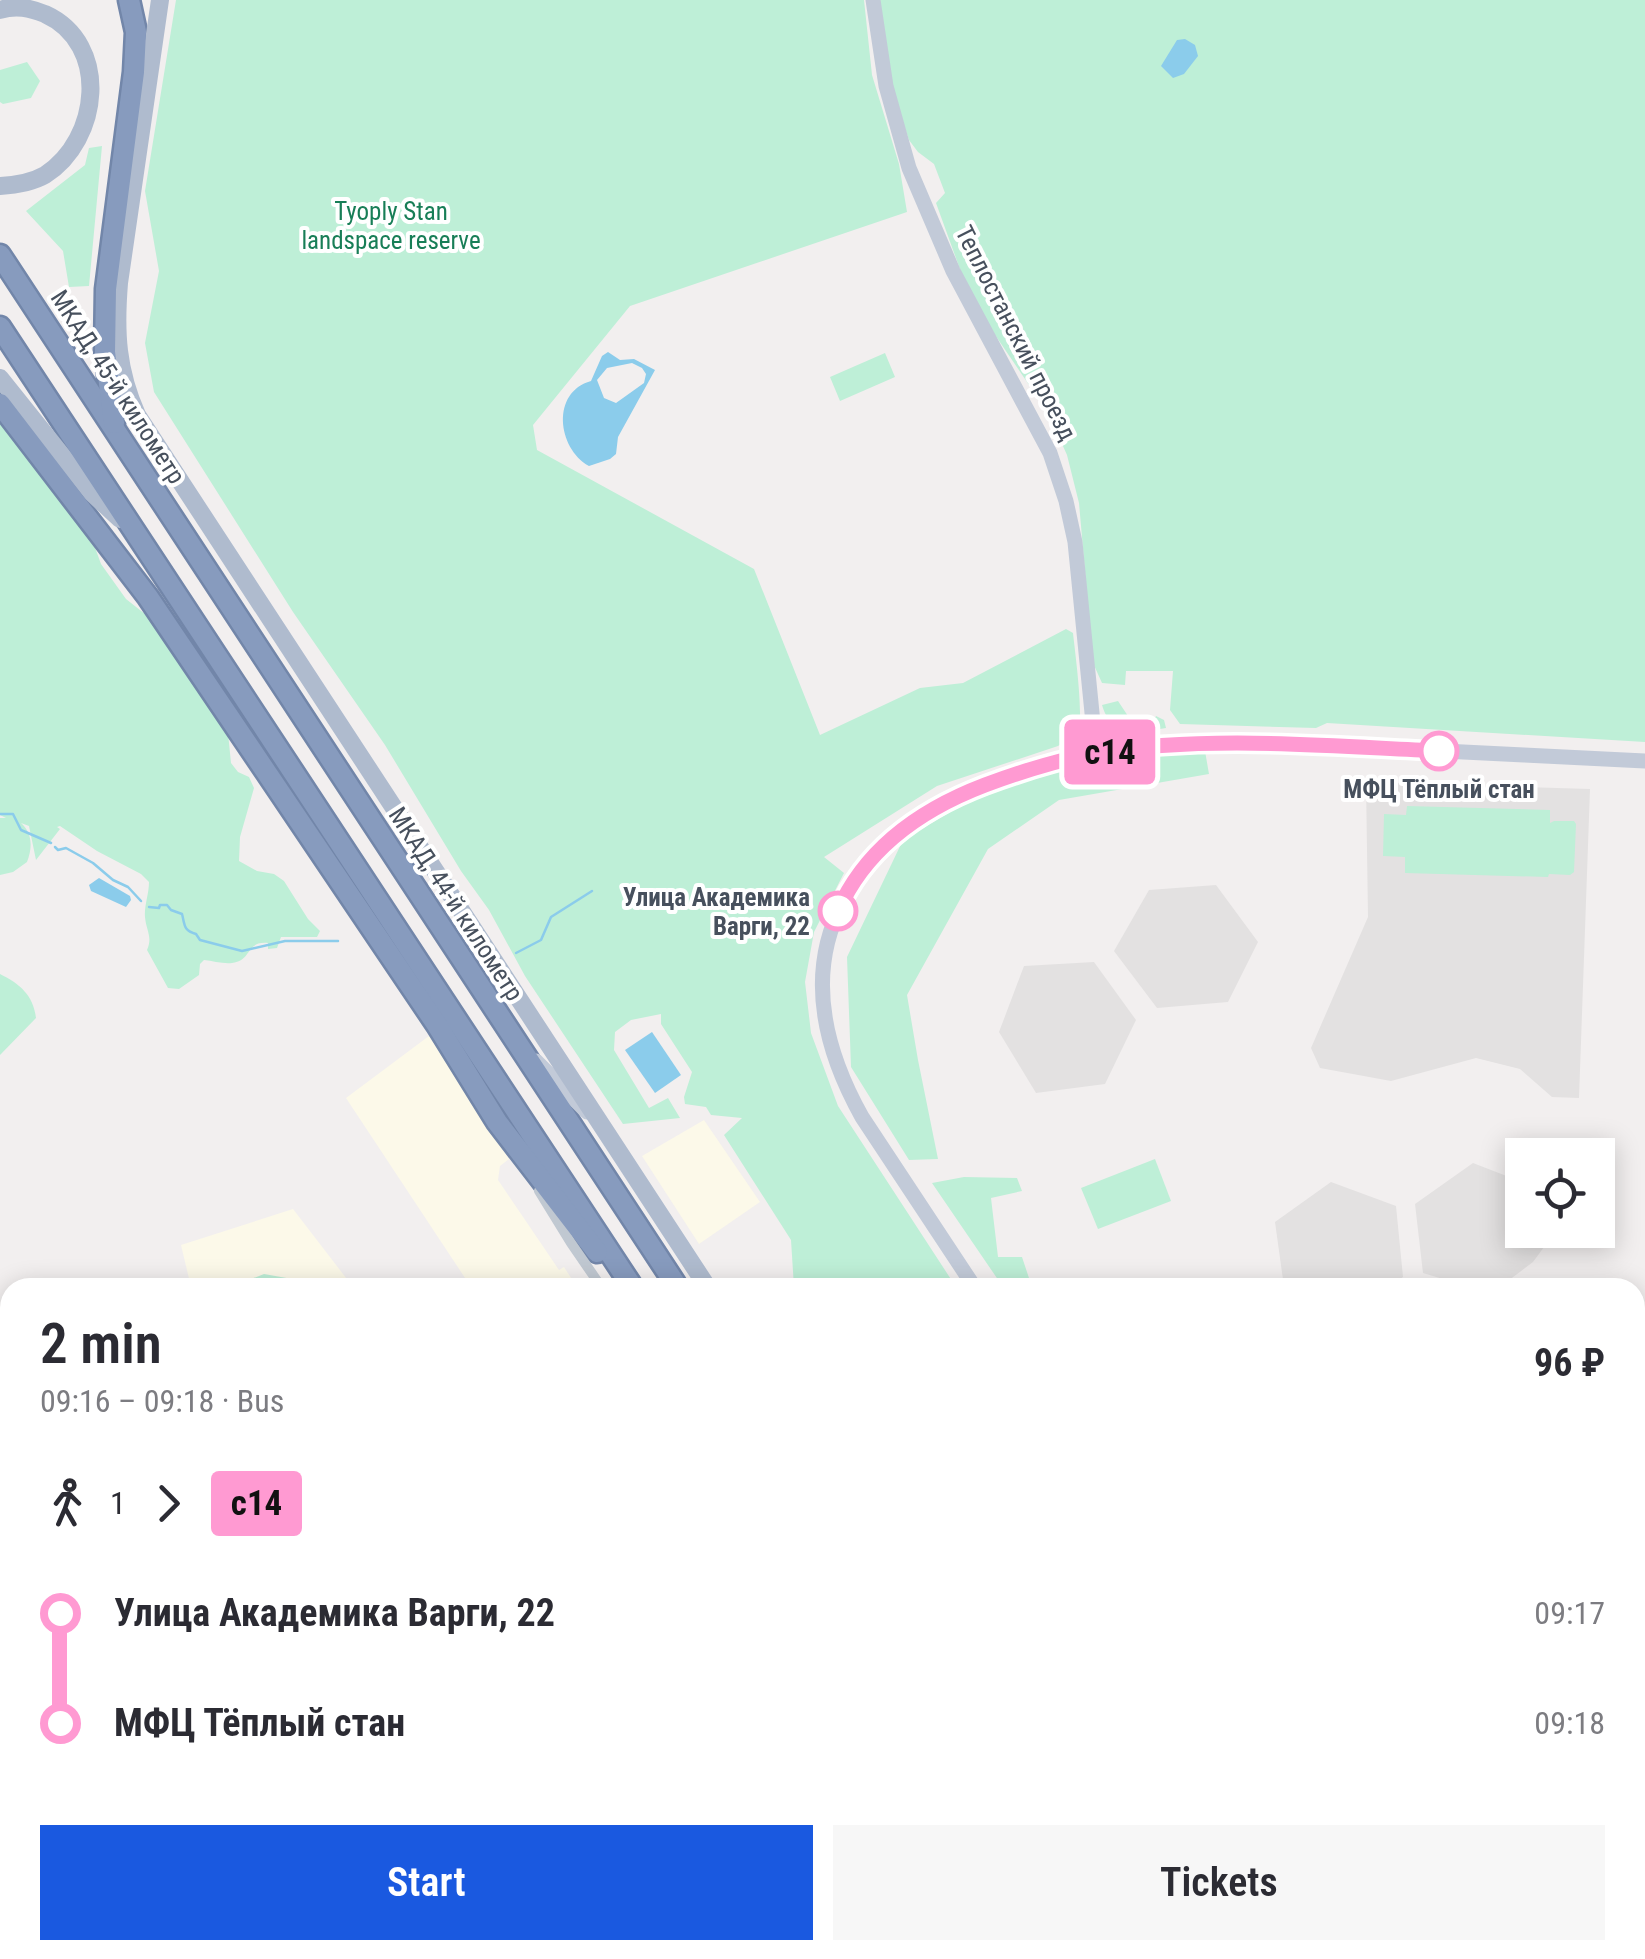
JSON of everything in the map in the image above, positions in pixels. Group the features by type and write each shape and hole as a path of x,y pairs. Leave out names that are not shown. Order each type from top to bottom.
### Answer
{"highway":[{"path":"116,430 105,352 106,290 134,72 136,32 128,0"},
{"name":"МКАД, 45-й километр","path":"0,255 193,547"},
{"path":"0,327 623,1278"},
{"path":"0,404 148,597 437,1024 497,1122 582,1235 621,1278"},
{"name":"МКАД, 44-й километр","path":"193,547 671,1278"}],"main road":[{"path":"160,0 119,284 116,320 124,387 137,416 701,1278"},
{"path":"0,186 34,180 58,163 80,135 92,80 88,62 69,30 32,8 1,4"},
{"path":"0,378 92,493 142,540"}],"street":[{"name":"Теплостанский проезд","path":"874,0 886,86 909,168 953,270 1050,453 1066,502 1075,542 1096,753"},
{"path":"968,1278 862,1117 843,1079 821,996 826,940 840,906 872,857 892,836 934,808 998,780 1096,753 1188,744 1267,744 1645,761"},
{"path":"514,1037 607,1133"},
{"path":"497,1122 595,1278"}],"shaded area":[{"path":"1366,782 1590,789 1579,1098 1552,1097 1520,1069 1476,1058 1391,1081 1320,1068 1311,1048 1368,917"},
{"path":"1216,885 1258,942 1228,1002 1157,1008 1114,951 1149,890"},
{"path":"1094,962 1136,1020 1105,1084 1036,1093 999,1032 1024,966"},
{"path":"429,1036 509,1159 500,1166 498,1180 559,1270 564,1267 571,1278 465,1278 346,1098"},
{"path":"704,1120 760,1202 699,1244 642,1156"},
{"path":"1473,1163 1505,1175 1505,1248 1543,1248 1533,1262 1512,1278 1439,1278 1423,1273 1415,1204"},
{"path":"1331,1182 1396,1206 1403,1277 1283,1278 1275,1222"},
{"path":"293,1209 346,1278 189,1278 181,1245"}],"green space":[{"name":"Tyoply Stan landspace reserve","path":"176,0 864,0 872,75 899,164 907,212 630,306 533,425 537,450 754,569 820,735 920,688 963,683 1066,629 1073,633 1080,712 1074,736 1058,746 937,786 824,857 844,873 814,932 805,982 811,1033 838,1106 950,1278 793,1278 791,1240 724,1135 742,1118 711,1115 706,1107 685,1104 692,1072 661,1024 661,1014 631,1020 615,1032 614,1050 649,1108 668,1098 680,1118 623,1124 525,976 489,910 385,745 293,612 154,392 145,343 159,271 145,191"},
{"path":"879,0 1645,0 1645,742 1327,723 1316,728 1180,724 1170,710 1173,671 1126,671 1125,685 1102,683 1093,663 1079,503 1067,455 1048,413 965,283 936,203 945,193 934,164 909,140 890,83"},
{"path":"27,62 40,81 31,98 3,104 0,70"},
{"path":"102,146 89,286 69,287 63,251 26,211 85,165 89,148"},
{"path":"885,353 895,377 840,401 830,377"},
{"path":"0,418 89,531 101,564 126,599 145,614 228,733 231,763 249,777 254,788 240,837 239,861 284,881 320,931 317,937 281,937 277,948 268,949 268,943 261,943 232,963 204,960 199,975 179,989 168,988 147,950 145,913 149,882 141,874 60,826 36,860 29,826 21,823 30,840 27,862 0,875 0,818 6,818 0,815"},
{"path":"1118,701 1130,719 1154,720 1156,716 1164,720 1166,728 1119,728 1106,716 1102,705"},
{"path":"1205,751 1209,774 1059,800 988,849 907,995 938,1159 909,1160 851,1067 847,957 903,840 979,795 1063,767"},
{"path":"1407,806 1550,810 1550,823 1576,824 1574,872 1548,877 1405,873 1405,857 1383,856 1384,814 1406,815"},
{"path":"0,974 24,991 36,1018 0,1055"},
{"path":"1155,1159 1171,1201 1098,1229 1081,1188"},
{"path":"964,1177 1017,1178 1022,1191 991,1198 998,1257 1022,1257 1029,1278 997,1278 932,1183"},
{"path":"264,1274 286,1278 254,1278"}],"water":[{"path":"1185,39 1195,45 1198,56 1184,74 1173,78 1161,66 1177,40"},
{"path":"608,352 620,360 634,359 655,370 618,437 616,454 589,466 570,447 564,408 578,387 591,381 602,356","holes":["632,363 646,374 644,383 616,403 604,398 597,380 607,368"]},
{"path":"99,878 130,896 126,907 91,891 89,885"},
{"path":"652,1032 681,1075 655,1093 625,1050"}],"waterway":[{"path":"0,814 13,814 21,830 51,843"},
{"path":"55,847 66,848 93,863 141,901"},
{"path":"516,953 541,940 551,917 592,891"},
{"path":"149,907 167,905 182,914 187,929 200,940 242,951 285,941 338,941"}],"bus line":[{"name":"с14","path":"838,911 872,857 892,836 934,808 998,780 1076,757 1188,744 1439,751"}],"place":[{"name":"МФЦ Тёплый стан","path":"1439,751"},
{"name":"Улица Академика Варги, 22","path":"838,911"}]}
